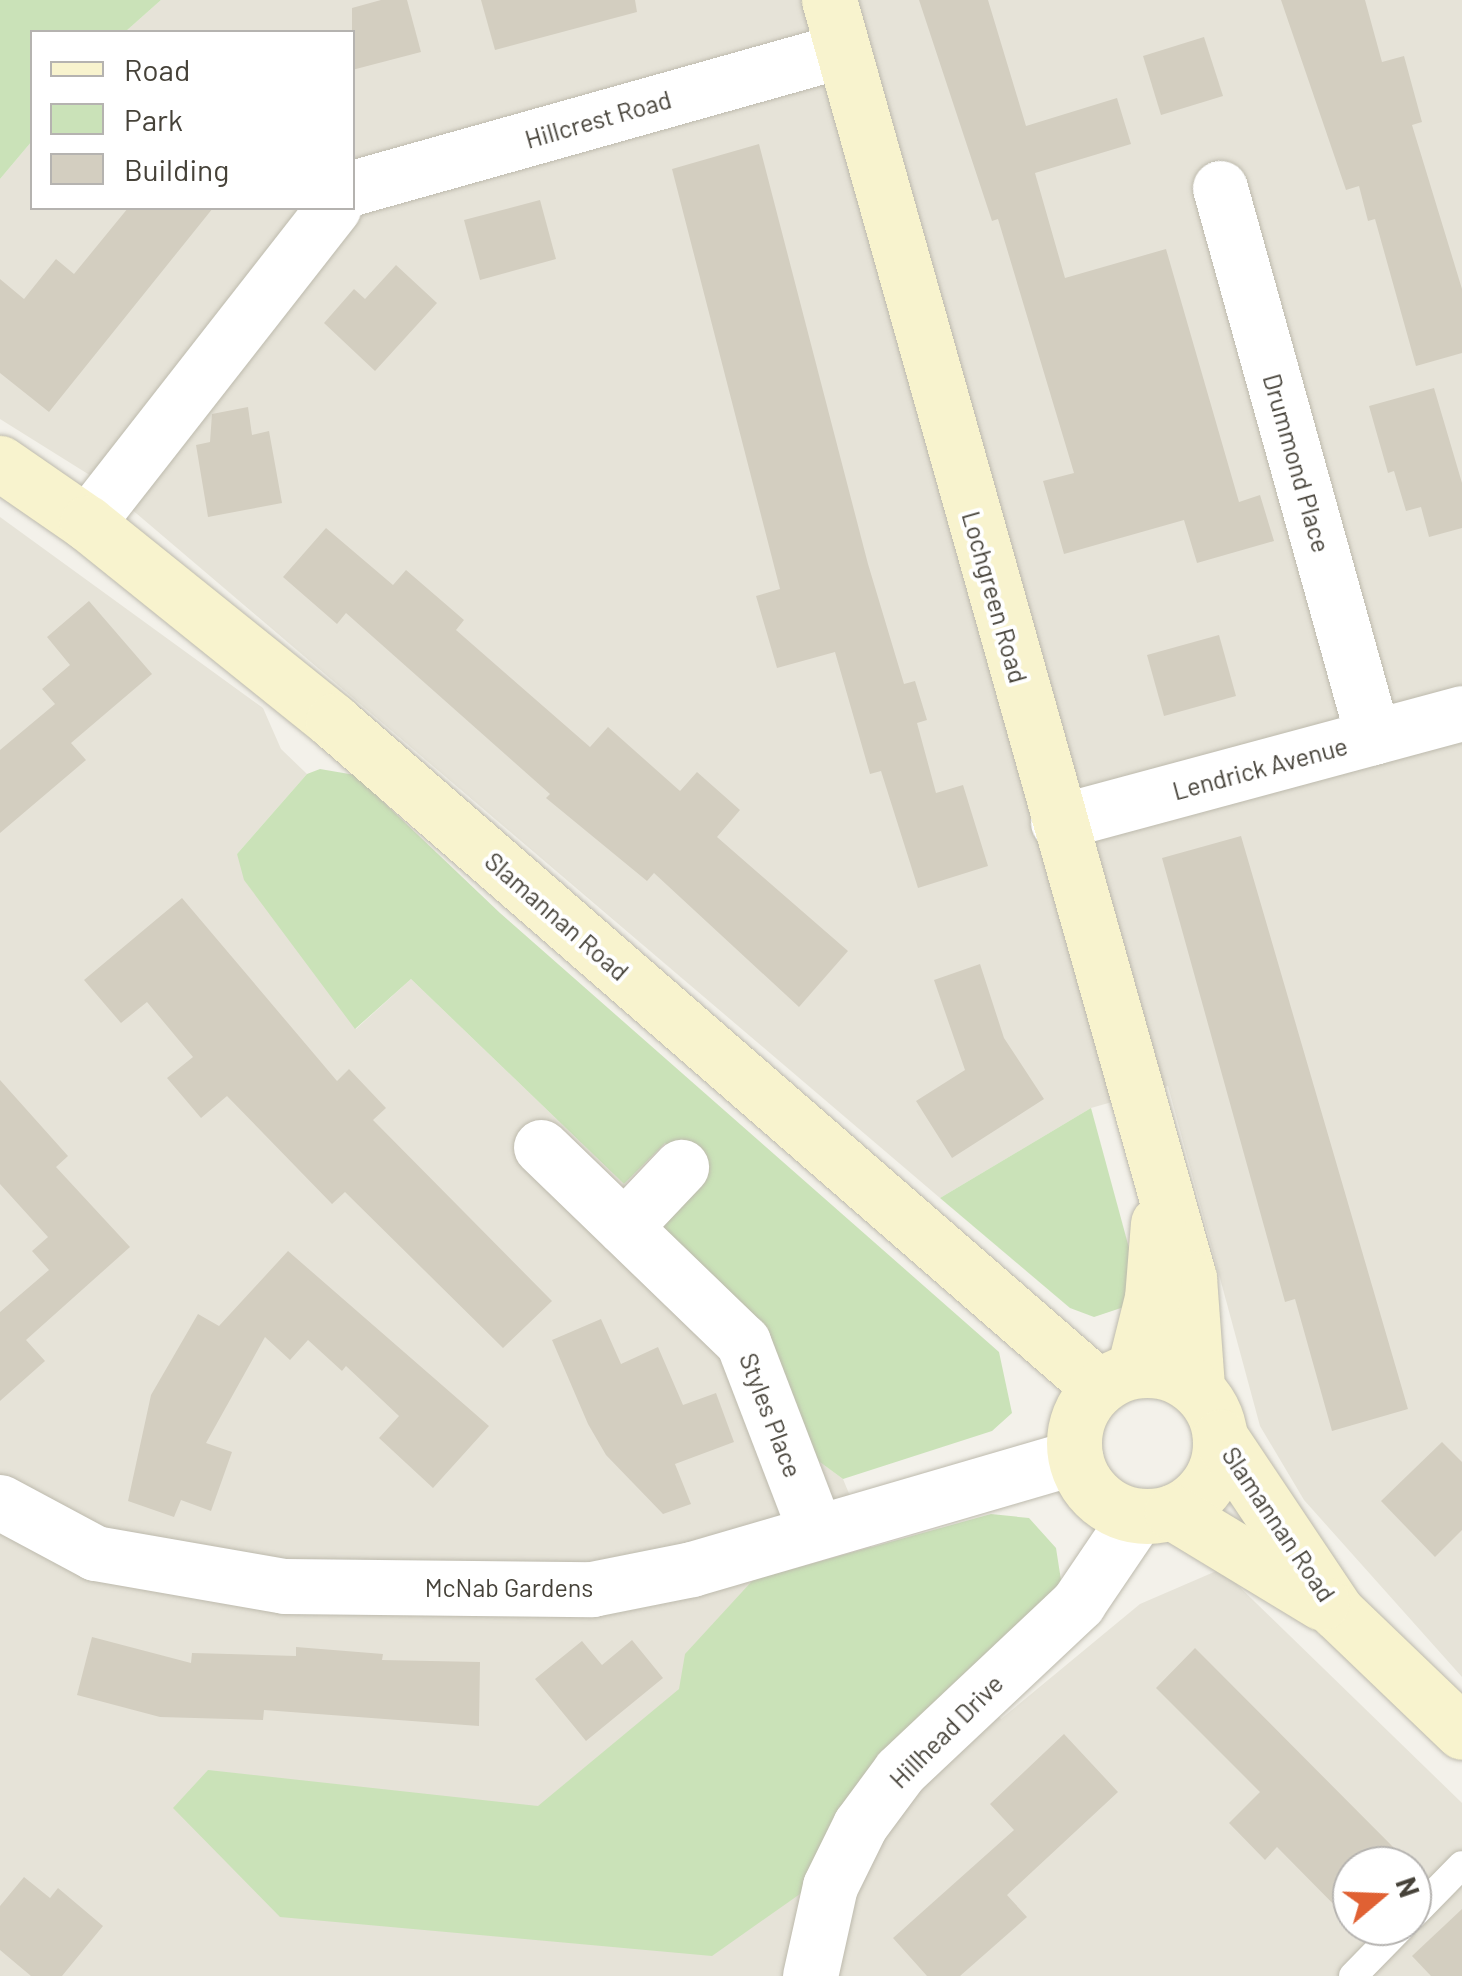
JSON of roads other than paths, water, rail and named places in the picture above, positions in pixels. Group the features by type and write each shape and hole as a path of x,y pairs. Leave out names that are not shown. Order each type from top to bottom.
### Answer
{"main road":[{"name":"Lochgreen Road","path":"836,25 1160,1195 1189,1278 1197,1388"},
{"name":"Slamannan Road","path":"0,463 87,523 333,721 1116,1378 1167,1373 1197,1388 1220,1437 1337,1612 1462,1732"},
{"name":"Lochgreen Road","path":"1116,1378 1152,1298 1160,1195"},
{"path":"1075,1456 1077,1418 1116,1378"},
{"name":"Slamannan Road","path":"1155,1514 1209,1483 1220,1437"},
{"name":"Slamannan Road","path":"1075,1456 1097,1496 1155,1514 1337,1612"}],"street":[{"name":"Hillcrest Road","path":"355,187 836,25"},
{"name":"Drummond Place","path":"1220,188 1373,737"},
{"path":"87,523 330,210"},
{"name":"Lendrick Avenue","path":"1058,822 1462,713"},
{"name":"Styles Place","path":"542,1147 743,1342 815,1530"},
{"path":"624,1227 680,1167"},
{"name":"McNab Gardens","path":"0,1502 94,1552 284,1586 592,1589 1075,1456"},
{"name":"Hillhead Drive","path":"810,1976 830,1886 860,1825 900,1771 1078,1603 1155,1514"}],"lane":[{"path":"1432,1896 1462,1865"},
{"path":"1353,1976 1382,1946"}]}
